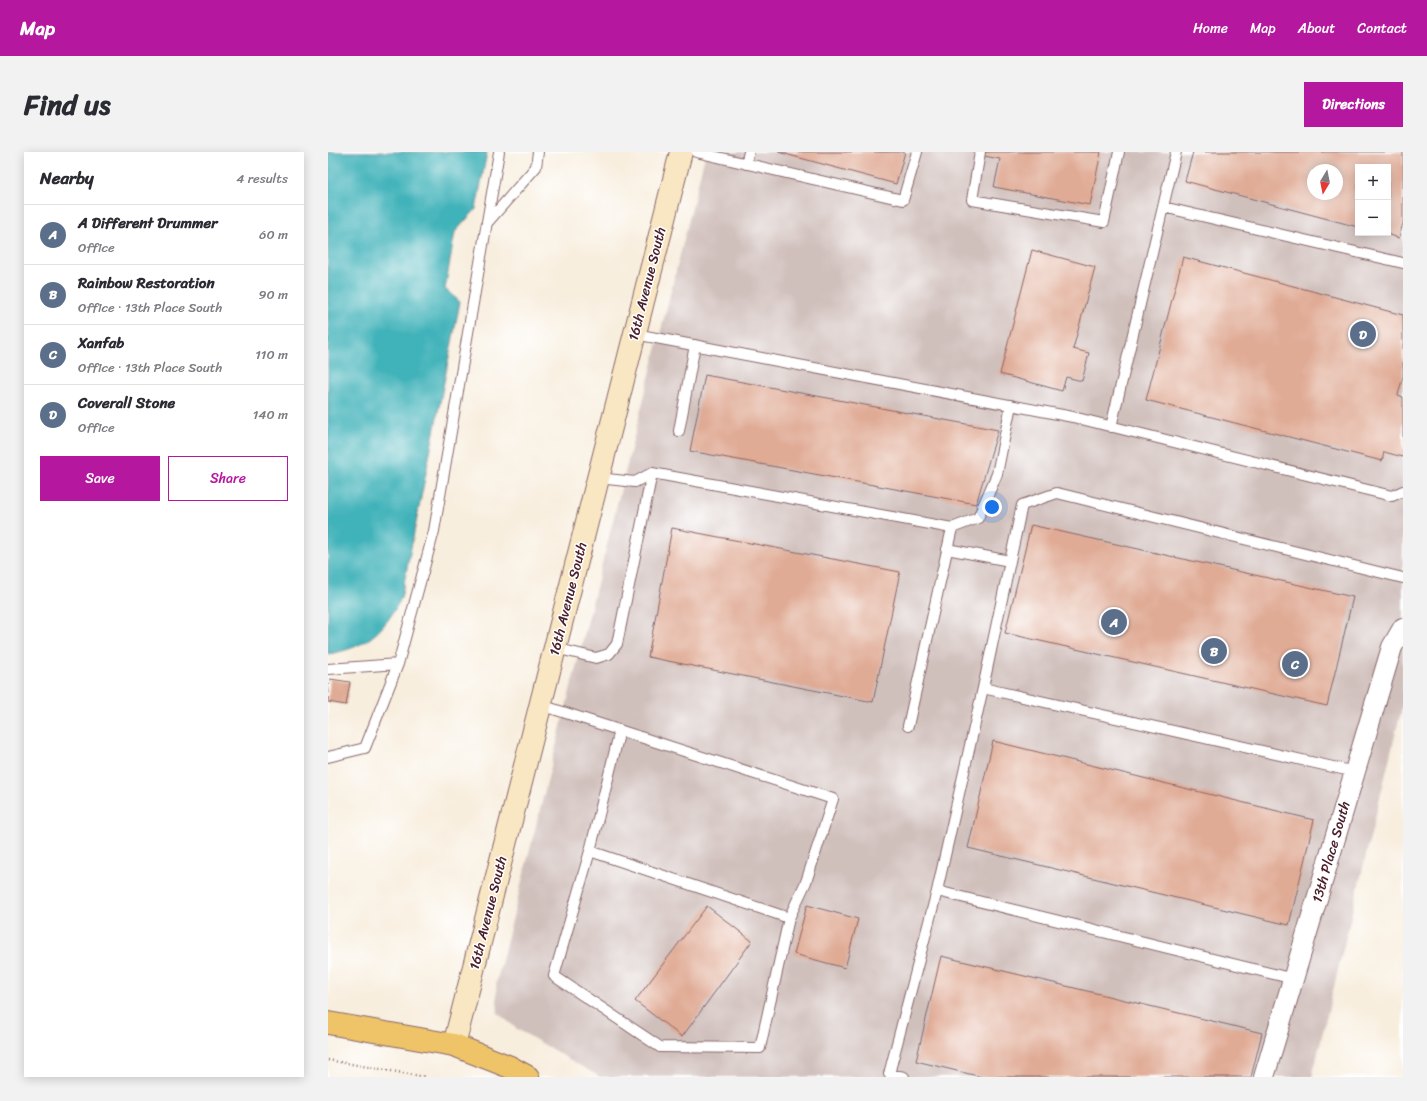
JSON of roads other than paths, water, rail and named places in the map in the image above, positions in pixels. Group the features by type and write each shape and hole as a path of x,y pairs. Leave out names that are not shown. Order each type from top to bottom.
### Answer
{"main road":[{"path":"328,1023 454,1045 510,1067 528,1077"}],"street":[{"name":"16th Avenue South","path":"454,1045 681,152"},
{"name":"13th Place South","path":"1264,1077 1355,772 1403,628"}],"lane":[{"path":"328,757 365,748 398,664 434,531 499,152"},
{"path":"487,223 536,168 538,152"},
{"path":"696,152 903,200 917,152"},
{"path":"746,164 749,152"},
{"path":"980,152 972,200 1104,222 1119,152"},
{"path":"1112,427 1176,152"},
{"path":"1163,207 1403,263"},
{"path":"635,334 1073,417 1392,496 1403,491"},
{"path":"679,431 695,345"},
{"path":"598,478 635,482 652,473 952,528 978,518 996,474 1010,405"},
{"path":"555,648 596,658 609,654 617,644 652,473"},
{"path":"904,1077 889,1074 938,891 1022,505 1057,493 1403,578"},
{"path":"908,726 952,528"},
{"path":"947,549 1010,561"},
{"path":"328,669 398,664"},
{"path":"983,688 1355,772"},
{"path":"541,705 620,730 833,799 806,882 788,918 760,1048 660,1048 554,976 590,851 620,730"},
{"path":"590,851 788,918"},
{"path":"938,891 1294,979"}],"water":[{"path":"328,152 487,152 476,209 455,232 445,289 460,302 401,598 388,620 380,629 363,643 353,648 328,654"}],"place":[{"name":"Coverall Stone","path":"1363,334"},
{"name":"A Different Drummer","path":"1114,622"},
{"name":"Rainbow Restoration","path":"1214,651"},
{"name":"Xanfab","path":"1295,664"}]}
